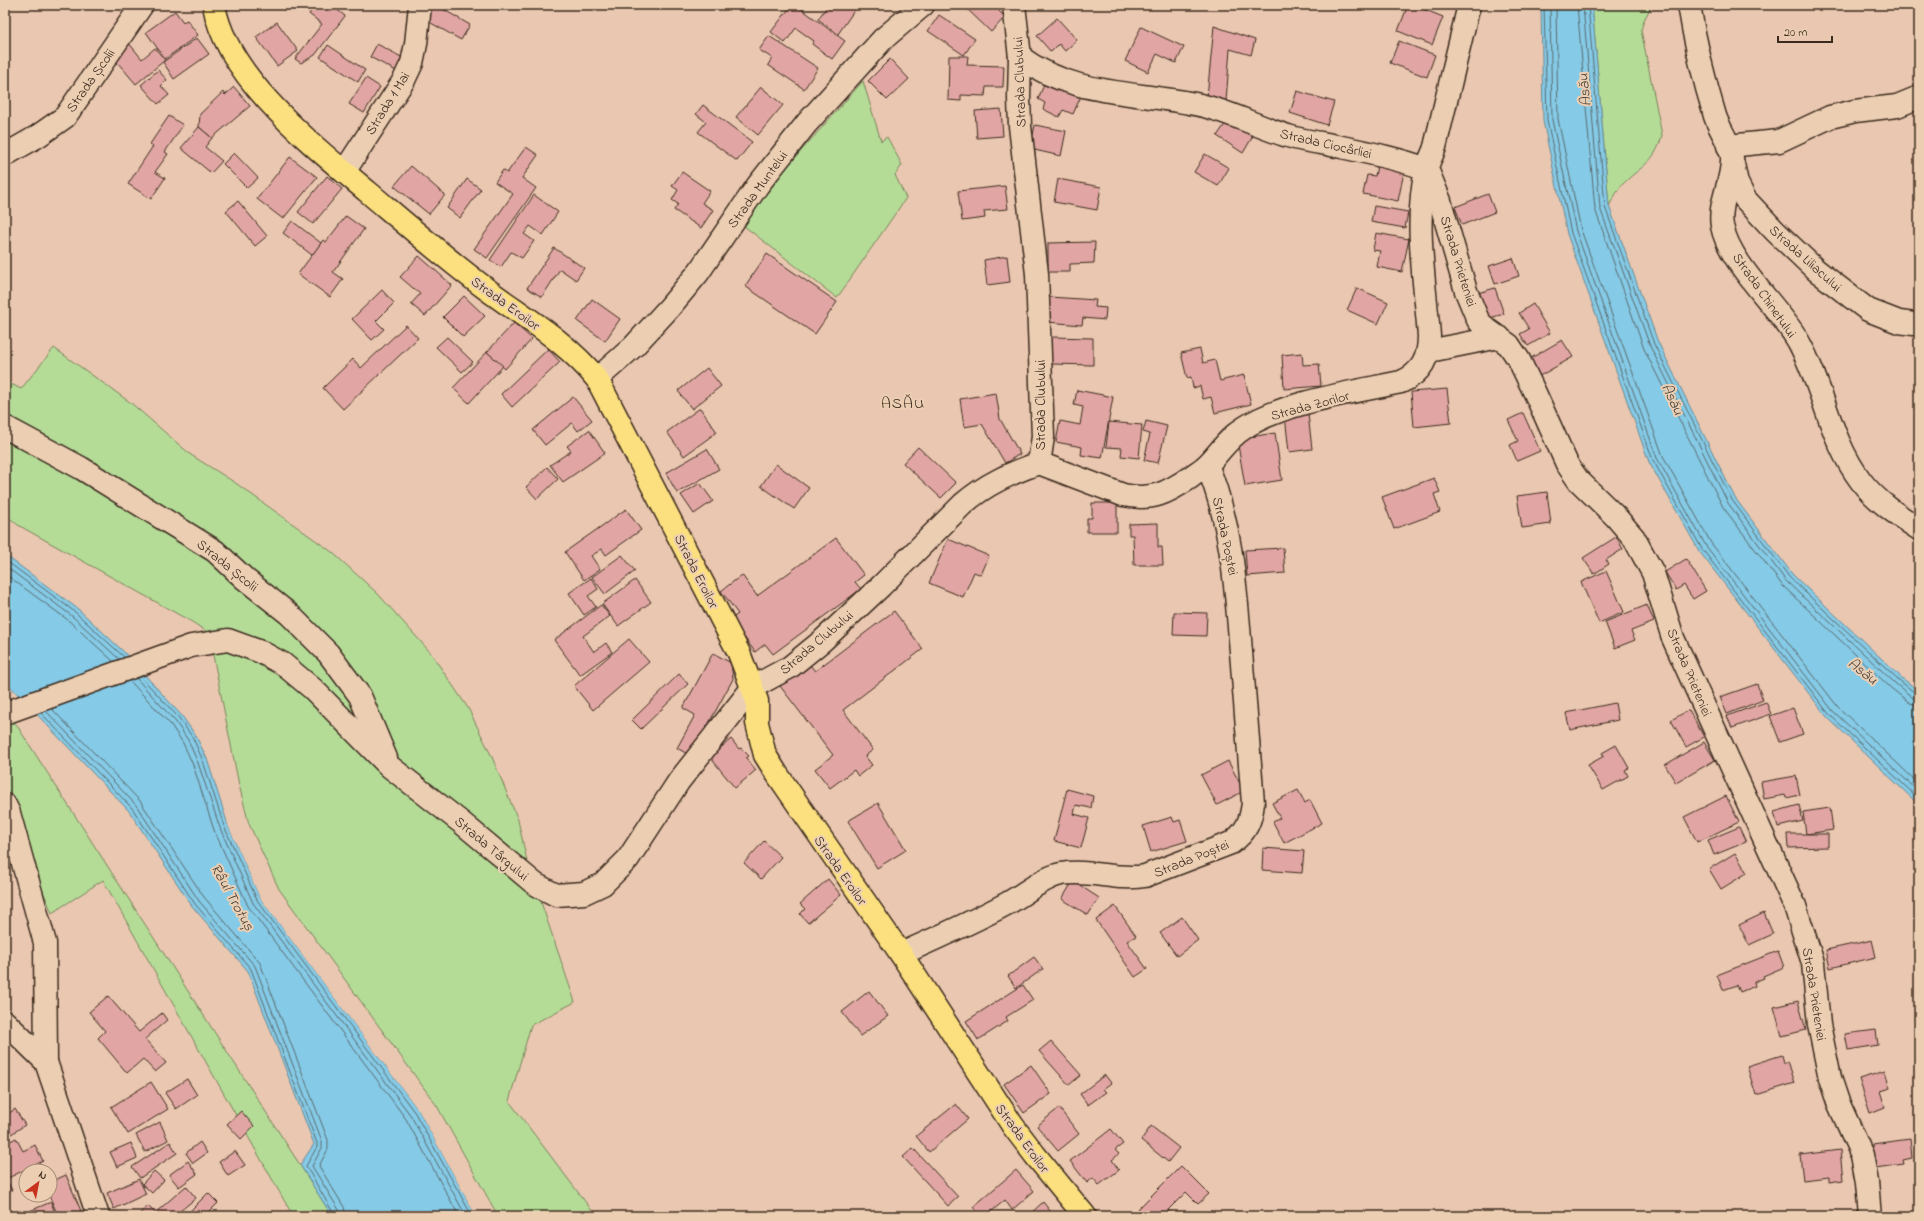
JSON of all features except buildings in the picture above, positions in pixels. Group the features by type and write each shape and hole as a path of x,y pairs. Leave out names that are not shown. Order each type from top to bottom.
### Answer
{"main road":[{"name":"Strada Eroilor","path":"214,5 216,16 229,49 265,98 290,123 344,172 463,272 573,352 597,379 739,653 757,701 757,723 765,755 810,826 901,954 1013,1126 1035,1156 1085,1216"}],"street":[{"name":"Strada Școlii","path":"5,155 38,136 65,117 142,5"},
{"name":"Strada 1 Mai","path":"344,172 404,80 412,63 416,44 420,5"},
{"name":"Strada Muntelui","path":"597,379 634,346 698,273 758,185 807,123 883,39 923,5"},
{"name":"Strada Clubului","path":"753,687 790,667 822,640 881,586 963,504 977,492 1009,474 1040,463 1043,437 1036,274 1020,126 1020,57 1014,5"},
{"path":"1469,5 1436,147 1427,169 1423,195 1421,241 1429,351 1499,337"},
{"path":"1689,5 1714,111 1730,151 1779,141 1830,117 1855,111 1898,106 1919,97"},
{"name":"Strada Ciocârliei","path":"1020,57 1050,76 1078,86 1198,104 1224,111 1288,136 1399,159 1427,169"},
{"name":"Strada Liliacului","path":"1730,151 1737,183 1745,199 1775,231 1816,270 1868,310 1899,322 1914,324"},
{"name":"Strada Chinetului","path":"1730,151 1722,208 1722,226 1728,242 1740,263 1796,338 1806,359 1831,426 1849,463 1861,482 1877,499 1919,529"},
{"name":"Strada Prieteniei","path":"1427,169 1440,201 1466,291 1476,314 1485,328 1509,345 1519,360 1567,464 1578,480 1616,516 1634,538 1653,573 1674,638 1795,906 1813,963 1819,1025 1830,1078 1838,1102 1862,1155 1867,1182 1870,1216"},
{"name":"Strada Zorilor","path":"1040,463 1108,490 1138,498 1161,494 1174,488 1207,465 1233,436 1260,418 1282,410 1409,379 1425,360 1429,351"},
{"name":"Strada Școlii","path":"5,427 81,468 215,551 245,579 289,614 328,652 360,696 389,766"},
{"name":"Strada Poștei","path":"901,954 974,920 1059,874 1086,873 1132,878 1145,876 1231,843 1240,837 1248,828 1253,803 1236,586 1227,529 1214,480 1207,465"},
{"name":"Strada Târgului","path":"5,713 191,646 228,640 261,652 284,664 313,689 389,766 462,823 535,884 556,895 584,893 603,884 628,859 679,781 753,687"},
{"path":"5,805 9,813 45,943 46,1062 98,1216"},
{"path":"5,1022 46,1062"}],"green space":[{"path":"1592,5 1652,5 1644,20 1641,30 1662,135 1659,145 1651,158 1622,185 1609,206"},
{"path":"863,81 881,141 887,137 902,165 895,175 906,198 837,298 744,226 755,203"},
{"path":"54,348 131,403 191,455 234,482 332,552 378,594 430,652 468,708 492,757 518,820 527,861 575,1002 531,1025 509,1101 596,1216 498,1216 437,1106 279,889 249,824 239,785 213,655 206,631 18,525 5,514 5,381 21,389"},
{"path":"5,707 332,1216 293,1216 103,880 52,913 5,799"}],"water":[{"name":"Asău","path":"1541,5 1592,5 1609,206 1658,342 1735,498 1793,575 1902,678 1919,691 1919,805 1827,717 1699,551 1649,462 1567,234 1543,121"},
{"name":"Râul Trotuș","path":"5,555 78,609 124,652 182,716 196,736 207,759 228,825 260,898 419,1111 476,1216 332,1216 300,1165 314,1144 248,971 192,906 129,811 5,681"}],"pier":[{"path":"226,812 262,897 420,1110 478,1216 476,1216 419,1111 260,898 228,825"}],"district":[{"name":"ASĂU","path":"903,402"}]}
